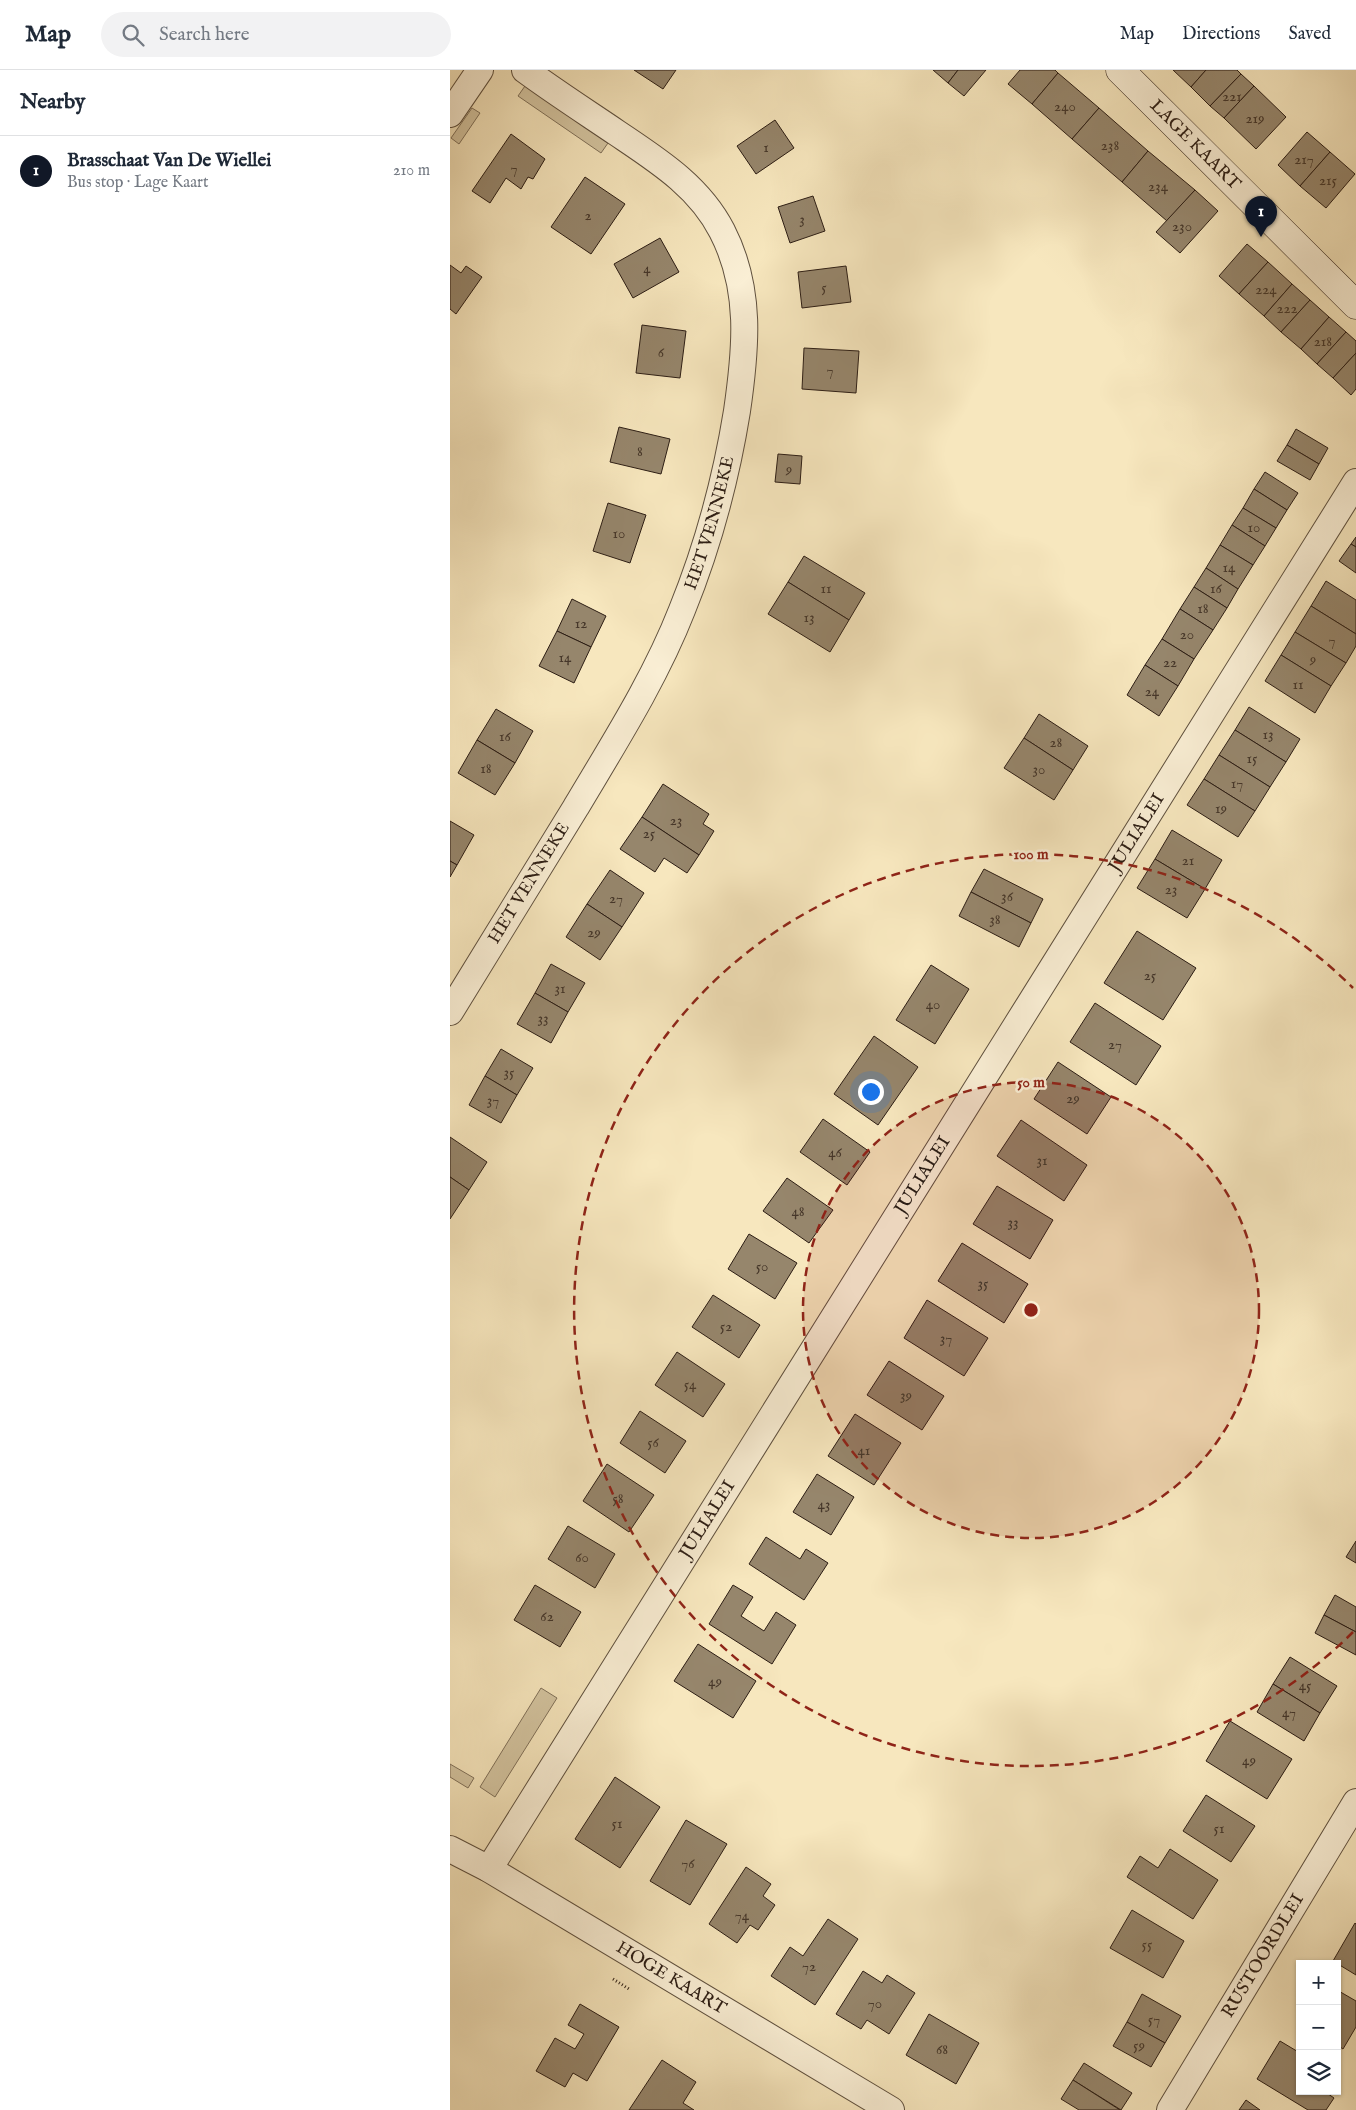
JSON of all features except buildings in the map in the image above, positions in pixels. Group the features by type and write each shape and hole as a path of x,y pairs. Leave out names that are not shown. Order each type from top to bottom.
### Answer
{"street":[{"path":"450,114 480,70"},
{"name":"LAGE KAART","path":"1120,70 1356,304"},
{"name":"HET VENNEKE","path":"450,1012 604,760 657,666 682,611 719,497 732,438 746,349 746,318 742,288 722,231 706,205 672,171 537,73"},
{"name":"JULIALEI","path":"489,1869 1356,482"},
{"name":"RUSTOORDLEI","path":"1170,2110 1356,1802"},
{"name":"HOGE KAART","path":"450,1849 489,1869 891,2110"}],"shaded area":[{"path":"525,86 608,143 601,153 518,96"},
{"path":"472,108 480,113 459,144 451,138"},
{"path":"541,1688 557,1698 495,1797 480,1787"},
{"path":"450,1764 474,1778 468,1788 450,1777"}],"place":[{"name":"Brasschaat Van De Wiellei","path":"1261,237"}]}
